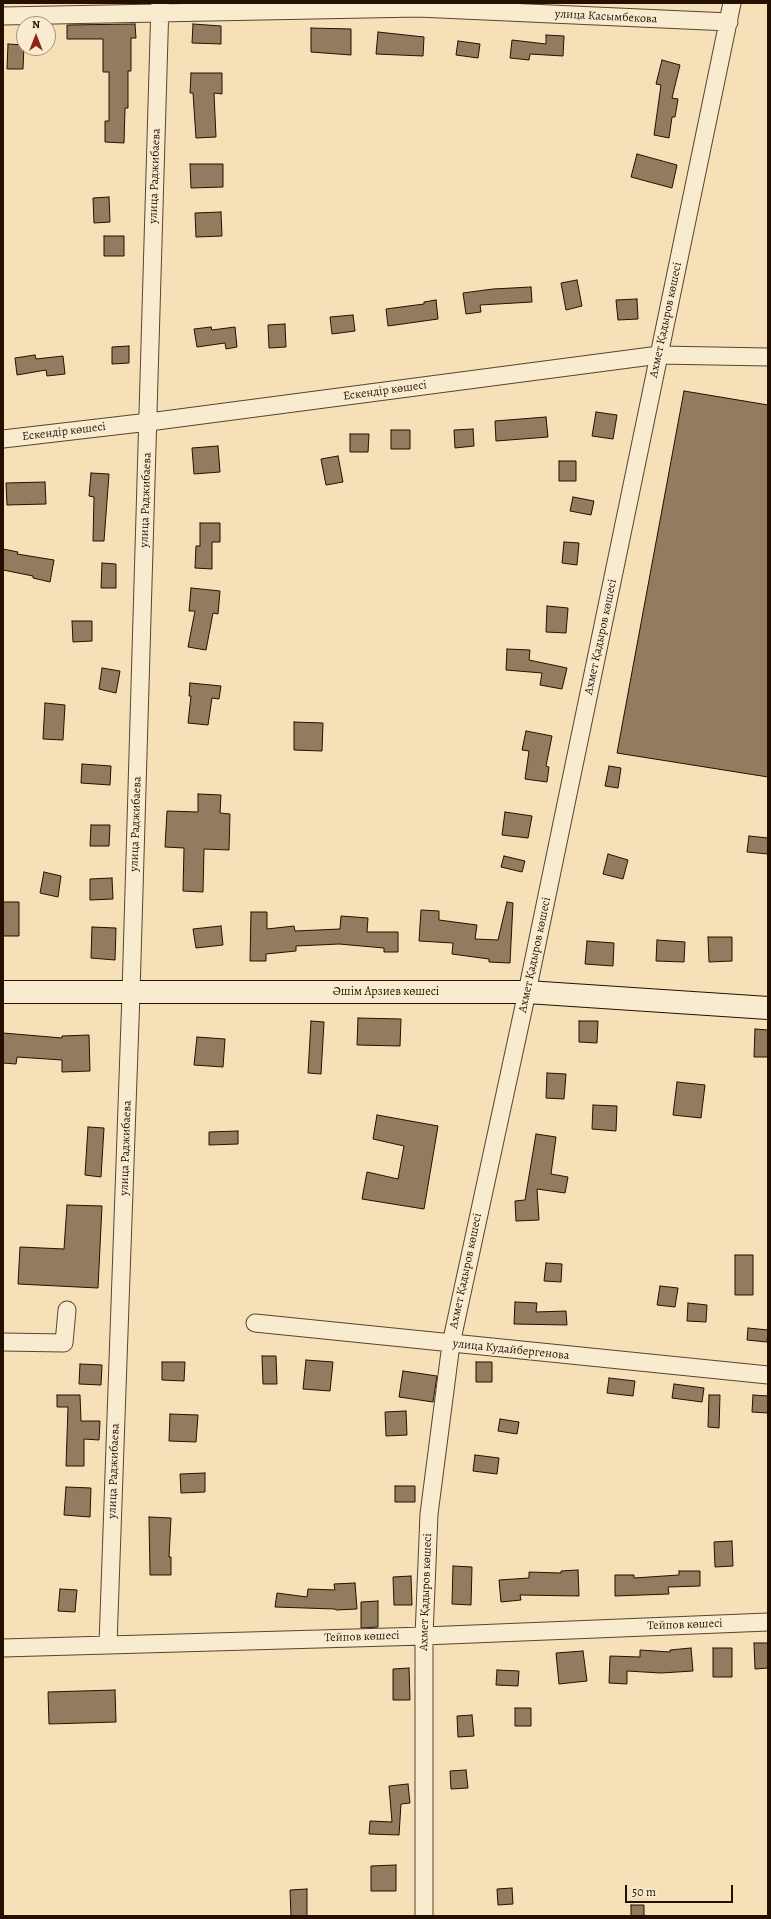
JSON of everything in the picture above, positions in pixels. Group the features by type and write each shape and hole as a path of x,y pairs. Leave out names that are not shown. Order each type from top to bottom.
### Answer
{"street":[{"name":"Ахмет Қадыров көшесі","path":"424,1916 424,1636 429,1514 451,1344 527,992 732,3"},
{"name":"улица Касымбекова","path":"3,16 160,8 418,8 729,22"},
{"name":"улица Раджибаева","path":"108,1644 131,992 149,422 160,8"},
{"name":"Ескендір көшесі","path":"3,439 149,422 659,355 768,357"},
{"name":"Әшім Арзиев көшесі","path":"3,992 527,992 768,1008"},
{"path":"3,1342 64,1343 67,1310"},
{"name":"улица Кудайбергенова","path":"255,1323 768,1375"},
{"name":"Тейпов көшесі","path":"3,1648 424,1636 768,1622"}],"building":[{"path":"135,24 136,38 131,38 131,71 128,71 128,108 125,108 124,143 105,142 105,121 109,121 109,72 103,72 103,39 67,39 67,25"},
{"path":"193,24 221,26 221,44 192,43"},
{"path":"311,28 351,29 351,55 311,52"},
{"path":"378,32 424,37 423,56 376,54"},
{"path":"546,35 564,36 563,56 530,54 529,60 510,58 512,40 546,44"},
{"path":"458,41 480,44 478,58 456,55"},
{"path":"8,44 16,44 16,56 24,56 23,69 7,69"},
{"path":"662,60 680,65 672,98 678,99 675,117 672,117 669,138 654,135 661,85 656,84"},
{"path":"191,73 222,73 222,94 214,93 216,137 196,138 193,93 190,93"},
{"path":"637,154 677,165 672,188 631,177"},
{"path":"190,164 223,164 223,187 191,188"},
{"path":"109,197 110,222 94,223 93,198"},
{"path":"221,212 222,236 196,237 195,213"},
{"path":"104,236 124,236 124,256 104,256"},
{"path":"577,280 582,306 566,310 561,283"},
{"path":"531,287 532,302 480,305 481,312 466,314 463,293 493,289"},
{"path":"637,299 638,319 618,320 616,300"},
{"path":"436,300 438,319 388,326 386,309 424,304 424,302"},
{"path":"353,315 355,331 332,334 330,317"},
{"path":"285,324 286,347 269,348 268,325"},
{"path":"211,327 212,330 235,327 237,347 226,349 225,343 197,347 194,329"},
{"path":"129,346 129,363 112,364 112,347"},
{"path":"35,355 36,359 63,356 65,374 47,376 46,370 17,375 15,358"},
{"path":"684,391 768,405 768,777 617,753"},
{"path":"596,412 617,415 613,439 592,436"},
{"path":"546,417 548,437 496,441 495,421"},
{"path":"473,429 474,446 455,448 454,430"},
{"path":"391,430 410,430 410,449 391,449"},
{"path":"350,434 369,434 368,452 350,452"},
{"path":"218,446 220,472 194,474 192,448"},
{"path":"338,456 343,482 326,485 321,459"},
{"path":"559,461 576,461 576,481 559,481"},
{"path":"91,473 109,474 104,541 93,541 94,497 89,496"},
{"path":"45,482 46,504 7,505 6,483"},
{"path":"573,497 594,501 591,515 570,511"},
{"path":"200,523 220,523 220,542 212,542 212,569 195,568 196,546 200,546"},
{"path":"564,542 579,543 577,565 562,563"},
{"path":"3,549 18,552 17,554 54,560 50,582 33,578 33,576 3,570"},
{"path":"102,563 116,564 116,588 101,588"},
{"path":"191,588 220,591 218,614 213,613 206,650 188,647 195,611 189,611"},
{"path":"547,606 568,608 566,633 546,632"},
{"path":"72,621 92,621 92,641 73,642"},
{"path":"507,649 530,650 529,660 567,668 562,689 540,685 542,673 506,670"},
{"path":"102,668 120,671 116,693 99,689"},
{"path":"190,683 221,686 219,699 212,698 208,725 188,723 191,696 189,696"},
{"path":"45,703 65,705 63,740 43,739"},
{"path":"294,722 323,723 322,751 294,750"},
{"path":"526,731 552,736 546,766 549,767 547,782 525,779 529,751 522,750"},
{"path":"82,764 111,766 110,785 81,783"},
{"path":"609,766 621,768 618,788 605,786"},
{"path":"198,794 221,795 220,813 230,814 229,850 204,849 203,892 183,891 184,848 165,847 167,811 198,812"},
{"path":"505,812 532,816 528,838 502,835"},
{"path":"91,825 110,825 109,846 90,846"},
{"path":"749,836 768,838 768,854 747,852"},
{"path":"608,854 628,860 623,879 603,874"},
{"path":"504,856 525,861 522,872 501,867"},
{"path":"44,872 61,876 58,897 40,893"},
{"path":"112,878 113,899 90,900 90,879"},
{"path":"3,902 19,902 19,936 3,936"},
{"path":"507,902 513,903 510,963 489,962 489,959 452,954 453,943 419,941 421,910 439,911 439,920 477,925 475,939 498,940"},
{"path":"251,912 267,912 267,929 294,926 295,931 340,929 341,916 368,918 367,932 398,932 398,952 384,952 384,948 339,944 296,946 296,951 266,954 266,961 250,961"},
{"path":"221,926 223,945 196,948 193,929"},
{"path":"92,927 116,928 115,960 91,958"},
{"path":"708,937 732,937 732,961 709,962"},
{"path":"657,940 685,942 684,962 656,961"},
{"path":"587,941 614,943 613,966 585,964"},
{"path":"358,1018 401,1019 400,1046 357,1045"},
{"path":"311,1021 324,1022 321,1074 308,1073"},
{"path":"579,1021 598,1021 597,1043 579,1042"},
{"path":"755,1029 768,1030 768,1057 754,1057"},
{"path":"3,1033 62,1038 62,1036 89,1035 90,1071 62,1072 62,1060 17,1057 16,1064 3,1063"},
{"path":"197,1037 225,1039 223,1067 194,1065"},
{"path":"547,1073 566,1074 564,1099 546,1098"},
{"path":"677,1082 705,1085 701,1118 673,1115"},
{"path":"593,1105 617,1106 616,1131 592,1129"},
{"path":"377,1115 438,1126 424,1209 362,1199 367,1172 398,1179 404,1146 373,1139"},
{"path":"88,1127 104,1128 101,1177 85,1175"},
{"path":"238,1131 238,1144 209,1145 209,1132"},
{"path":"536,1134 556,1137 551,1174 568,1177 565,1193 537,1189 539,1220 516,1221 515,1201 525,1200"},
{"path":"67,1205 102,1206 98,1288 18,1284 20,1247 64,1249"},
{"path":"735,1255 753,1255 753,1295 735,1295"},
{"path":"546,1263 562,1264 561,1282 544,1281"},
{"path":"660,1286 678,1288 675,1307 657,1305"},
{"path":"515,1302 537,1303 536,1312 566,1311 567,1325 514,1324"},
{"path":"688,1303 707,1305 706,1322 687,1321"},
{"path":"748,1328 768,1330 767,1342 747,1340"},
{"path":"262,1356 276,1356 277,1384 263,1384"},
{"path":"306,1360 333,1362 330,1391 303,1389"},
{"path":"162,1362 185,1362 184,1381 162,1380"},
{"path":"476,1362 492,1362 492,1382 476,1382"},
{"path":"80,1364 102,1365 101,1385 79,1384"},
{"path":"403,1371 437,1376 433,1402 399,1397"},
{"path":"609,1378 635,1381 633,1396 607,1393"},
{"path":"674,1384 704,1388 702,1402 672,1398"},
{"path":"57,1395 80,1395 81,1421 100,1421 99,1440 84,1439 84,1466 66,1466 68,1407 57,1407"},
{"path":"709,1395 720,1395 719,1428 708,1427"},
{"path":"753,1395 768,1396 768,1413 752,1412"},
{"path":"406,1411 407,1435 386,1436 385,1412"},
{"path":"170,1414 198,1415 196,1442 169,1441"},
{"path":"500,1419 519,1422 517,1434 498,1431"},
{"path":"475,1455 499,1458 497,1474 473,1471"},
{"path":"205,1473 205,1492 181,1493 180,1474"},
{"path":"395,1486 415,1486 415,1502 395,1502"},
{"path":"66,1487 91,1488 90,1517 64,1515"},
{"path":"149,1517 171,1518 169,1557 171,1557 171,1575 150,1575"},
{"path":"732,1541 733,1566 715,1567 714,1542"},
{"path":"453,1566 472,1567 471,1605 452,1604"},
{"path":"578,1570 579,1596 520,1595 521,1600 501,1602 499,1580 529,1578 529,1572 561,1573 561,1571"},
{"path":"679,1571 700,1571 700,1586 668,1587 669,1594 615,1596 615,1575 634,1575 634,1578 679,1575"},
{"path":"411,1576 412,1605 394,1605 393,1577"},
{"path":"355,1583 357,1609 336,1610 275,1607 277,1593 307,1597 308,1589 335,1590 334,1584"},
{"path":"60,1589 77,1590 75,1612 58,1611"},
{"path":"378,1601 378,1627 361,1628 361,1602"},
{"path":"754,1643 768,1643 768,1668 755,1669"},
{"path":"691,1648 693,1671 661,1673 627,1671 627,1684 609,1683 610,1656 640,1657 640,1650 670,1652 670,1650"},
{"path":"713,1648 732,1648 732,1677 713,1677"},
{"path":"583,1651 587,1681 559,1684 556,1653"},
{"path":"409,1668 410,1700 393,1700 393,1669"},
{"path":"497,1670 519,1671 518,1686 496,1685"},
{"path":"115,1690 116,1722 49,1724 48,1692"},
{"path":"515,1708 531,1708 531,1726 515,1726"},
{"path":"472,1715 474,1736 458,1737 457,1716"},
{"path":"466,1770 468,1788 451,1789 450,1771"},
{"path":"408,1784 410,1803 401,1804 399,1835 369,1834 370,1821 392,1822 389,1786"},
{"path":"396,1865 396,1891 371,1891 371,1866"},
{"path":"512,1888 513,1904 498,1905 497,1889"},
{"path":"307,1889 307,1916 291,1916 290,1890"},
{"path":"631,1905 644,1905 644,1916 631,1916"}]}
